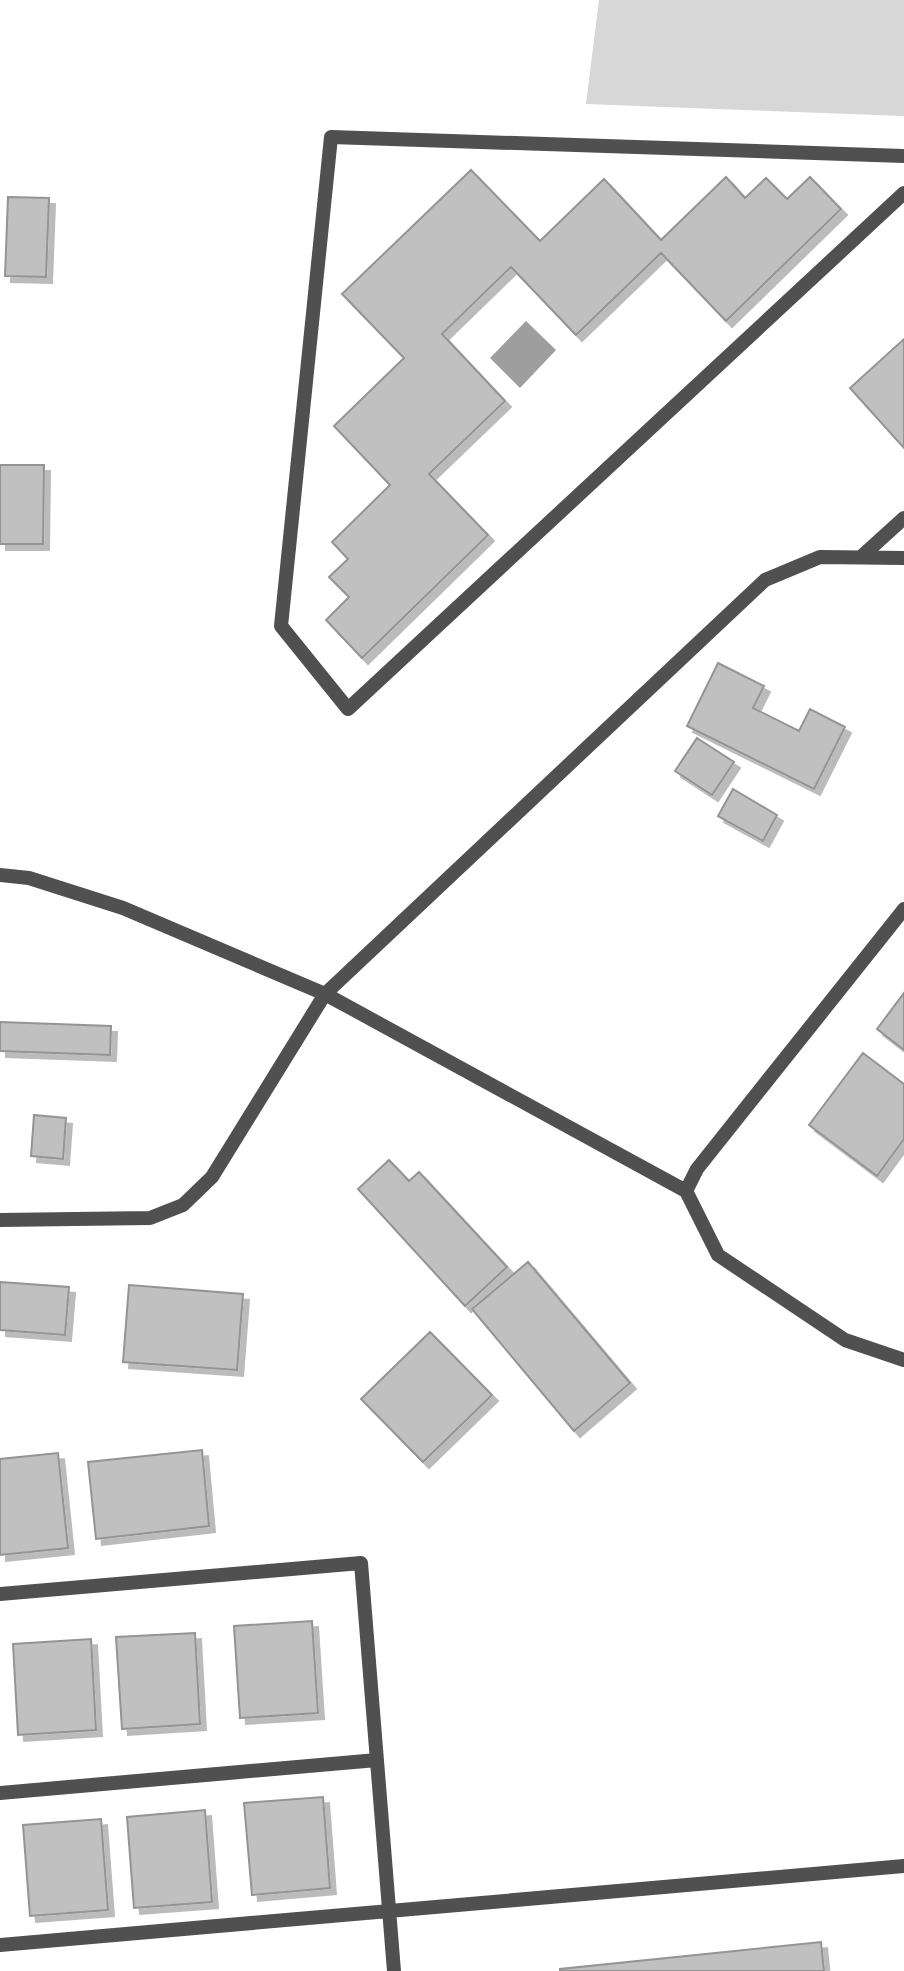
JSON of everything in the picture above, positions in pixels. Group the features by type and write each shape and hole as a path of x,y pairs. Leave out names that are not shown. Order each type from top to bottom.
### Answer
{"lane":[{"path":"904,156 331,137 281,626 348,709 904,193"},
{"path":"861,557 904,518"},
{"path":"0,1220 150,1218 183,1205 212,1177 325,994 765,580 820,557 904,558"},
{"path":"0,875 29,878 123,908 325,994 686,1191 718,1255 845,1340 904,1360"},
{"path":"686,1191 697,1169 904,909"},
{"path":"0,1594 361,1563 394,1971"},
{"path":"0,1793 377,1760"},
{"path":"0,1945 904,1866"}],"shaded area":[{"path":"599,0 904,0 904,116 586,104"},
{"path":"526,321 556,350 520,388 490,358"}],"building":[{"path":"471,170 540,241 604,179 661,240 726,177 745,198 766,178 787,199 810,177 841,209 726,321 661,253 576,335 511,267 442,334 505,401 429,474 488,535 362,658 326,620 349,597 329,577 348,559 332,542 390,485 334,426 404,358 342,294"},
{"path":"8,197 49,198 46,277 5,276"},
{"path":"904,339 904,448 850,388"},
{"path":"0,465 44,465 43,544 0,544"},
{"path":"718,663 764,686 753,708 799,731 810,709 845,727 814,789 687,726"},
{"path":"697,738 734,762 712,795 675,771"},
{"path":"733,789 777,815 763,841 718,816"},
{"path":"904,993 904,1050 877,1029"},
{"path":"0,1022 111,1026 110,1055 0,1051"},
{"path":"863,1053 904,1084 904,1139 877,1176 809,1125"},
{"path":"34,1115 66,1118 63,1159 31,1156"},
{"path":"389,1160 409,1181 419,1172 507,1267 465,1306 358,1189"},
{"path":"528,1262 630,1383 574,1431 472,1309"},
{"path":"0,1282 69,1287 65,1335 0,1330"},
{"path":"129,1285 243,1294 237,1370 123,1362"},
{"path":"430,1332 492,1395 423,1462 361,1399"},
{"path":"202,1450 209,1526 96,1539 88,1462"},
{"path":"58,1453 68,1548 0,1555 0,1459"},
{"path":"312,1621 318,1713 240,1718 234,1626"},
{"path":"195,1633 200,1724 122,1729 116,1637"},
{"path":"91,1639 96,1730 18,1735 13,1644"},
{"path":"323,1797 330,1888 252,1895 244,1803"},
{"path":"205,1810 212,1902 134,1908 127,1817"},
{"path":"101,1819 108,1910 30,1916 23,1825"},
{"path":"821,1942 824,1971 560,1971 560,1969"}]}
